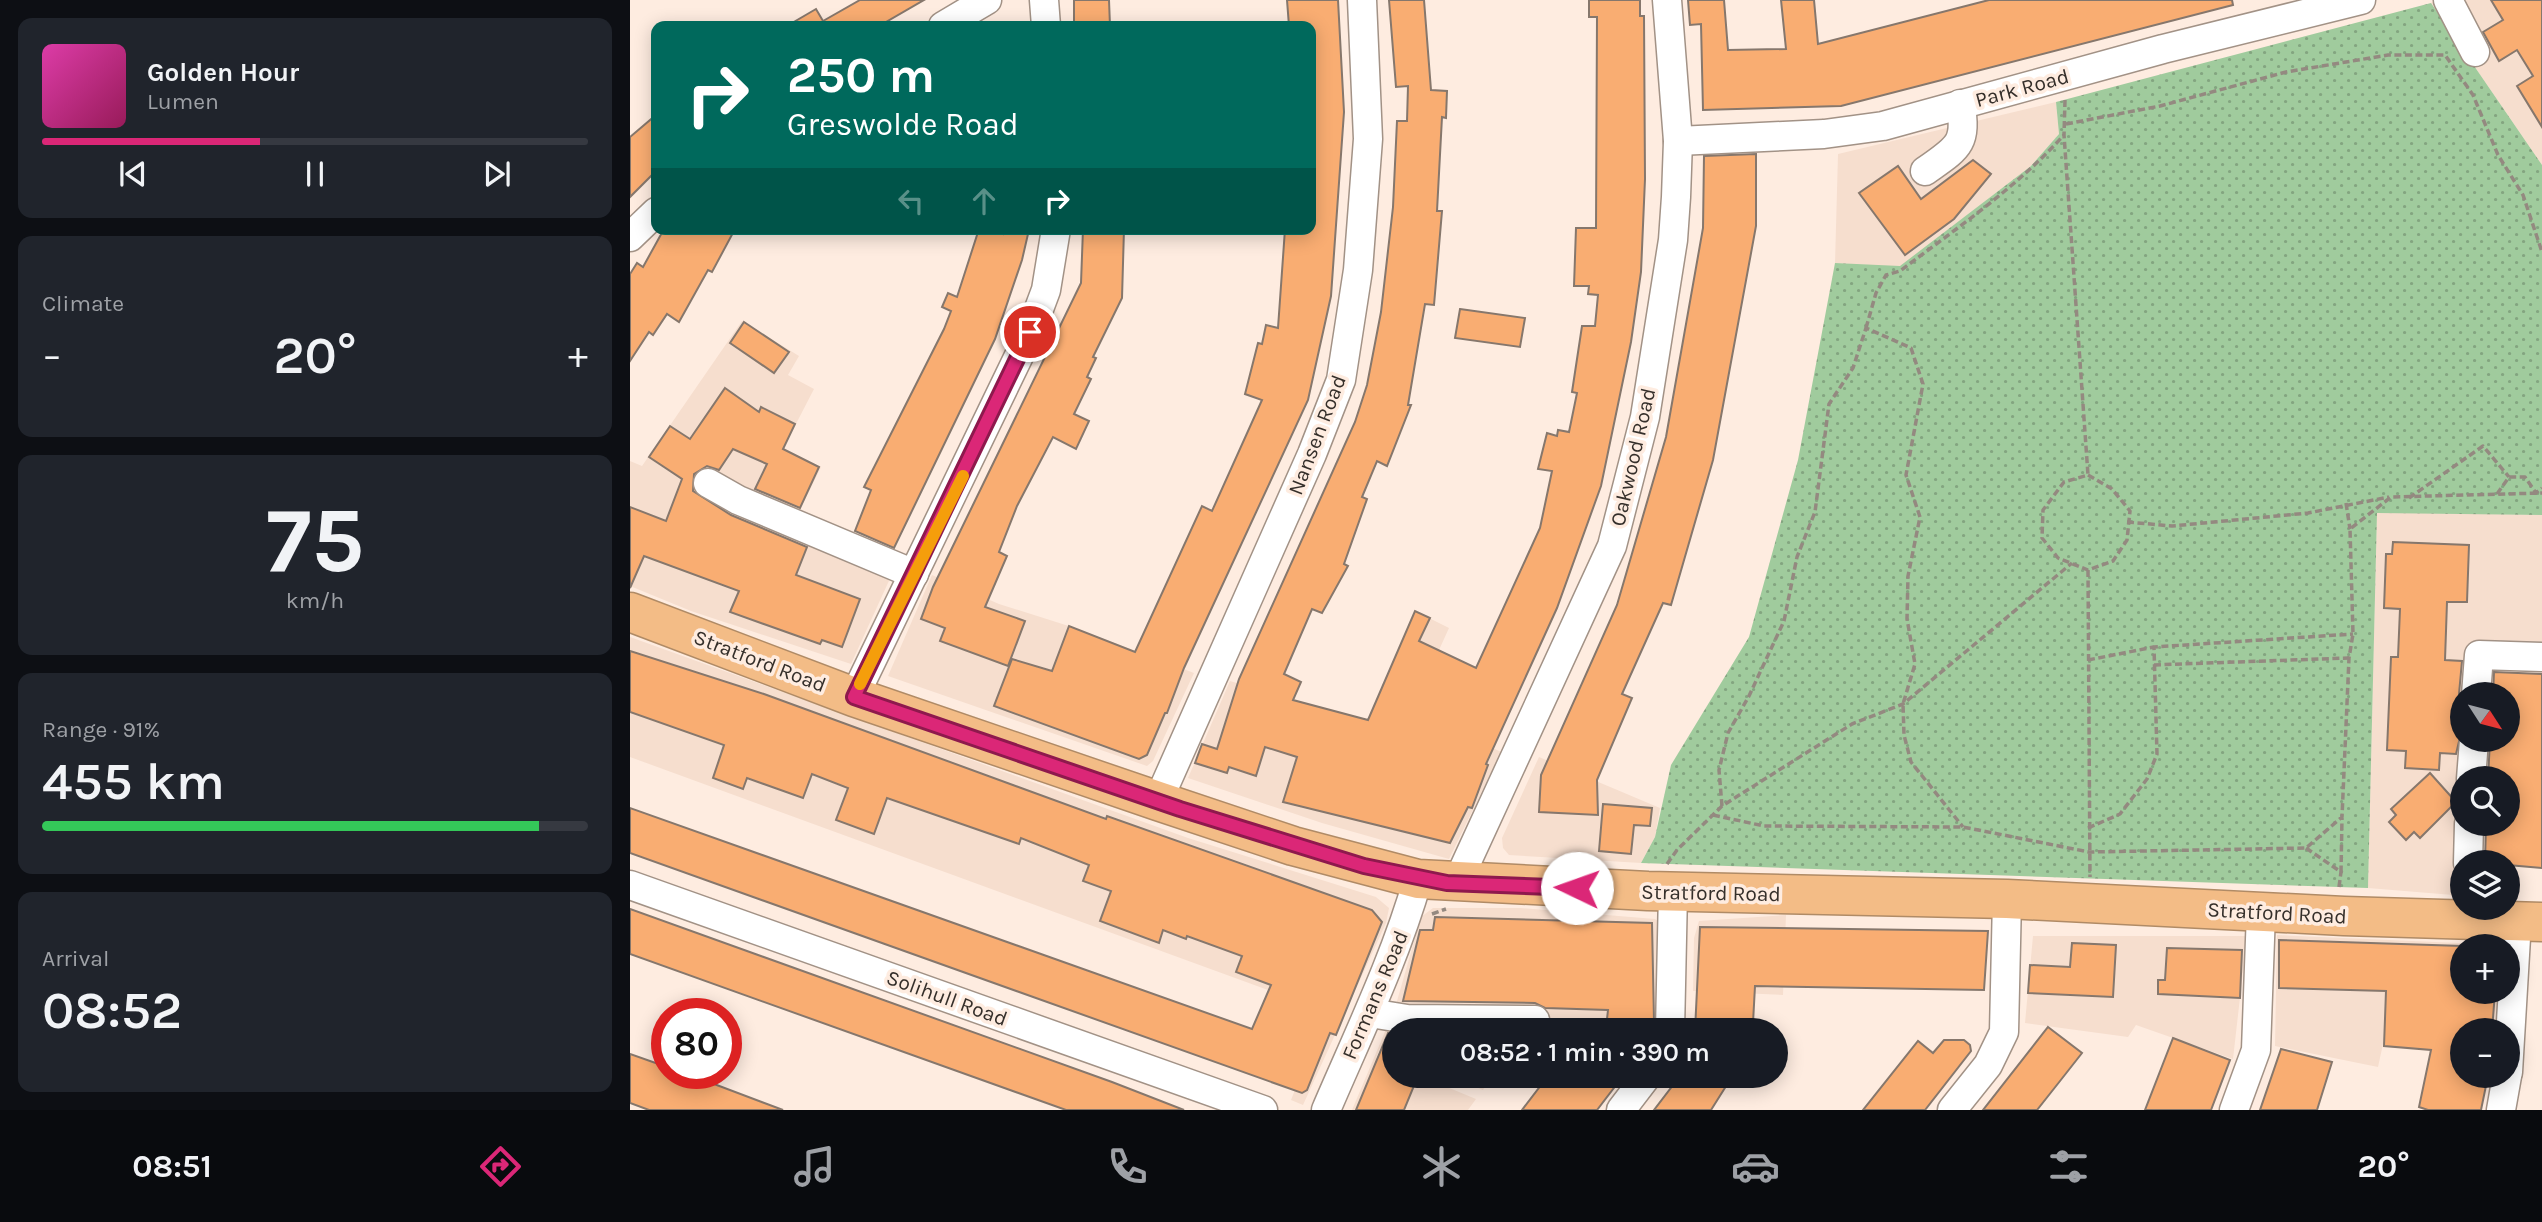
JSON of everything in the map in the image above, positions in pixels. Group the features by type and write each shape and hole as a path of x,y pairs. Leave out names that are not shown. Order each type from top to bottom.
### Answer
{"highway":[{"name":"Stratford Road","path":"630,612 854,697 1158,801 1293,846 1418,879 1661,892 2007,899 2261,912 2450,914"}],"street":[{"path":"952,21 988,0"},
{"path":"1044,0 1046,21"},
{"name":"Nansen Road","path":"1158,801 1312,454 1341,380 1358,271 1368,139 1362,0"},
{"name":"Oakwood Road","path":"1457,883 1612,546 1645,417 1673,240 1678,141 1667,0"},
{"name":"Park Road","path":"1678,141 1853,131 2361,0"},
{"path":"2448,0 2475,52"},
{"path":"1925,171 1950,153 1961,141 1965,126 1960,104"},
{"path":"630,237 651,217"},
{"path":"854,697 1030,332 1046,290 1054,235"},
{"path":"708,483 738,500 914,574"},
{"path":"2477,682 2479,655 2542,657"},
{"name":"Formans Road","path":"1326,1110 1370,1013 1406,922 1418,879"},
{"name":"Solihull Road","path":"630,885 1263,1110"},
{"path":"1661,892 1669,1018"},
{"path":"1952,1110 1988,1065 2004,1032 2007,899"},
{"path":"2235,1110 2247,1042 2261,912"},
{"path":"2516,1018 2529,921"},
{"path":"1370,1013 1401,1018"},
{"path":"1621,1110 1638,1088"},
{"path":"2501,1110 2505,1088"}],"path":[{"path":"2066,124 2160,106 2286,72 2388,55 2445,55 2473,95 2498,155 2523,195 2542,252"},
{"path":"2063,77 2066,124 2064,135 2088,475"},
{"path":"1721,806 1719,770 1728,733 1749,696 1784,621 1797,557 1815,512 1829,404 1853,369 1876,293 1886,275 1899,271 1989,205 2035,168 2064,135"},
{"path":"1866,328 1911,348 1923,384 1906,475 1920,517 1908,576 1907,619 1915,664 1903,704 1904,735 1911,762 1963,827"},
{"path":"2410,498 2483,446 2509,477"},
{"path":"2088,475 2112,488 2130,511 2127,522 2127,540 2113,561 2088,570 2057,558 2042,538 2043,510 2064,482 2088,475"},
{"path":"2509,477 2525,477 2540,492"},
{"path":"2497,494 2509,477"},
{"path":"2127,522 2172,526 2308,513 2346,503 2391,497 2540,492"},
{"path":"2350,529 2391,497"},
{"path":"1713,815 1764,826 1963,827 2089,852 2306,848 2341,872 2349,659 2353,634 2350,529 2346,503"},
{"path":"1661,892 1677,850 1721,806 1852,724 1903,704 2072,563"},
{"path":"2088,570 2088,828 2091,903"},
{"path":"2087,661 2154,647 2353,634"},
{"path":"2088,828 2120,814 2147,779 2157,754 2154,647"},
{"path":"2154,665 2349,659"},
{"path":"2306,848 2342,817"}],"shaded area":[{"path":"2435,0 2542,0 2542,165 2431,3"},
{"path":"2056,102 2059,134 2031,166 1900,267 1835,263 1838,154"},
{"path":"742,321 799,356 788,375 814,389 783,449 821,467 797,516 898,561 851,664 691,611 630,586 630,461 642,466"},
{"path":"2377,512 2542,515 2542,647 2468,645 2464,682 2450,682 2450,752 2463,754 2462,766 2450,766 2450,836 2457,836 2456,850 2450,850 2450,895 2368,888"},
{"path":"932,575 999,604 1075,628 1194,673 1153,761 1147,766 888,676"},
{"path":"1415,611 1449,628 1429,672 1447,725 1501,752 1449,859 1322,823 1188,778 1230,681 1367,721"},
{"path":"630,637 1188,838 1376,897 1389,908 1386,923 1303,1105 1291,1100 1319,1029 1268,990 630,757"},
{"path":"1539,757 1660,808 1655,837 1641,863 1509,855 1503,848 1502,838"},
{"path":"1433,908 1520,908 1655,919 1659,922 1659,1018 1391,1018 1421,917"},
{"path":"1786,915 1783,995 1693,991 1694,938 1699,921"},
{"path":"2277,935 2450,943 2450,1004 2499,1004 2498,1018 2450,1018 2450,1051 2383,1044 2378,1067 2275,1046"},
{"path":"2033,936 2247,936 2233,1059 2136,1025 2128,1037 2025,1023"},
{"path":"1382,1039 1382,1049 1380,1048 1376,1058 1382,1061 1382,1088 1449,1088 1476,1099 1468,1110 1352,1110"}],"green space":[{"path":"2431,3 2542,165 2542,515 2377,513 2368,888 1641,863 1655,837 1671,765 1749,637 1798,460 1835,263 1900,266 2031,166 2059,134 2056,102"}],"building":[{"path":"860,0 924,0 888,21 823,21"},
{"path":"1074,0 1109,0 1110,21 1074,21"},
{"path":"1287,0 1338,0 1344,112 1331,296 1308,400 1184,668 1167,713 1147,755 1139,759 994,706 1012,659 1052,671 1069,626 1135,652 1202,506 1212,511 1262,400 1245,394 1258,343 1262,344 1266,325 1278,328 1285,235 1316,235 1316,21 1289,21"},
{"path":"1389,0 1424,0 1431,90 1447,91 1446,118 1442,117 1437,211 1442,211 1434,305 1425,304 1408,405 1411,405 1387,466 1377,461 1362,497 1367,499 1344,564 1348,566 1322,613 1312,609 1284,674 1301,682 1293,700 1368,720 1415,611 1430,618 1419,641 1476,668 1540,528 1552,471 1538,469 1547,433 1557,436 1558,430 1569,432 1577,393 1572,392 1582,326 1595,326 1598,295 1588,294 1589,286 1574,286 1576,228 1596,228 1597,17 1589,17 1589,0 1640,0 1640,16 1644,16 1645,179 1641,272 1631,342 1601,486 1557,608 1486,764 1488,765 1472,808 1468,807 1450,843 1283,802 1297,757 1265,747 1256,776 1229,767 1227,773 1195,763 1202,744 1217,749 1239,679 1355,422 1367,385 1381,312 1393,207 1397,121 1407,121 1408,86 1396,87"},
{"path":"1688,0 1724,0 1728,50 1786,49 1781,0 1814,0 1818,44 1989,0 2232,0 2233,5 1841,106 1703,110 1701,24 1690,25"},
{"path":"2491,0 2542,0 2542,127 2517,86 2533,76 2517,50 2499,61 2483,32 2503,20"},
{"path":"816,9 823,21 796,21"},
{"path":"651,119 651,176 630,197 630,137"},
{"path":"1756,154 1756,226 1713,460 1671,605 1663,603 1622,694 1632,698 1597,780 1598,815 1539,812 1541,775 1617,605 1666,437 1703,228 1704,156"},
{"path":"1973,160 1991,174 1954,219 1905,255 1859,193 1898,166 1921,199"},
{"path":"661,235 732,235 712,272 708,270 679,322 667,314 653,335 649,332 630,361 630,274 637,263 643,267"},
{"path":"977,235 1028,235 995,339 894,548 855,531 871,490 864,487 944,329 951,311 942,307 948,293 957,297"},
{"path":"1083,235 1124,235 1122,298 1093,357 1096,358 1087,377 1091,379 1074,414 1089,421 1076,449 1053,437 1017,506 999,552 1007,556 985,607 1025,621 1008,666 940,641 945,628 921,619 933,587 1081,283"},
{"path":"1460,309 1525,318 1520,347 1455,338"},
{"path":"744,322 789,352 774,373 730,343"},
{"path":"725,388 759,412 761,407 795,424 783,449 819,467 800,508 755,489 767,464 733,449 719,470 707,466 694,474 693,491 731,515 807,547 796,575 860,599 842,647 822,640 820,644 730,612 739,591 644,556 630,588 630,507 666,521 682,479 649,457 670,426 690,439"},
{"path":"2393,542 2469,545 2467,602 2447,602 2445,660 2462,661 2460,682 2450,682 2450,752 2456,752 2440,753 2439,770 2405,768 2406,751 2387,750 2391,657 2398,657 2400,609 2384,608 2386,554 2392,554"},
{"path":"630,651 764,694 1106,819 1107,816 1372,910 1382,922 1336,1035 1330,1033 1307,1090 1302,1093 630,853 630,808 1252,1029 1271,985 1236,972 1242,956 1163,930 1159,943 1100,921 1111,891 1083,881 1089,865 1021,838 1019,844 887,798 874,834 836,820 848,788 812,774 803,798 747,778 743,789 713,778 724,745 630,712"},
{"path":"2494,672 2542,674 2542,868 2520,866 2520,850 2485,850 2486,836 2520,836 2520,766 2489,766 2489,752 2520,752 2520,682 2494,682"},
{"path":"2430,773 2450,795 2450,808 2420,838 2414,832 2406,840 2389,822 2396,815 2391,809"},
{"path":"1603,804 1652,808 1650,826 1634,825 1631,854 1599,851"},
{"path":"630,909 1184,1110 1066,1110 630,954"},
{"path":"1435,917 1652,923 1654,1018 1607,1018 1608,1010 1545,1008 1535,1003 1403,1001 1420,930 1433,930"},
{"path":"1700,927 1988,931 1984,990 1755,986 1753,1018 1696,1018"},
{"path":"2279,940 2450,946 2450,1004 2494,1004 2493,1018 2450,1018 2450,1088 2486,1088 2481,1110 2428,1110 2419,1107 2431,1050 2384,1046 2386,991 2279,988"},
{"path":"2072,943 2116,945 2113,997 2028,993 2030,965 2070,967"},
{"path":"2167,948 2242,950 2240,998 2158,994 2158,980 2165,980"},
{"path":"2048,1027 2082,1053 2037,1110 1983,1110"},
{"path":"2173,1038 2230,1060 2211,1110 2145,1110"},
{"path":"1944,1040 1964,1040 1970,1045 1971,1051 1925,1110 1863,1110 1918,1041 1933,1053"},
{"path":"1382,1047 1382,1088 1413,1088 1404,1110 1356,1110"},
{"path":"2281,1049 2332,1062 2317,1110 2260,1110"},
{"path":"630,1054 651,1061 651,1089 727,1089 783,1110 649,1110 630,1103"},
{"path":"1539,1088 1614,1088 1597,1110 1522,1110"},
{"path":"1671,1088 1725,1088 1711,1110 1654,1110"}],"slow traffic":[{"path":"860,684 963,476"}],"route":[{"path":"1030,332 983,436 854,697 1180,809 1364,866 1447,883 1577,888"}]}
